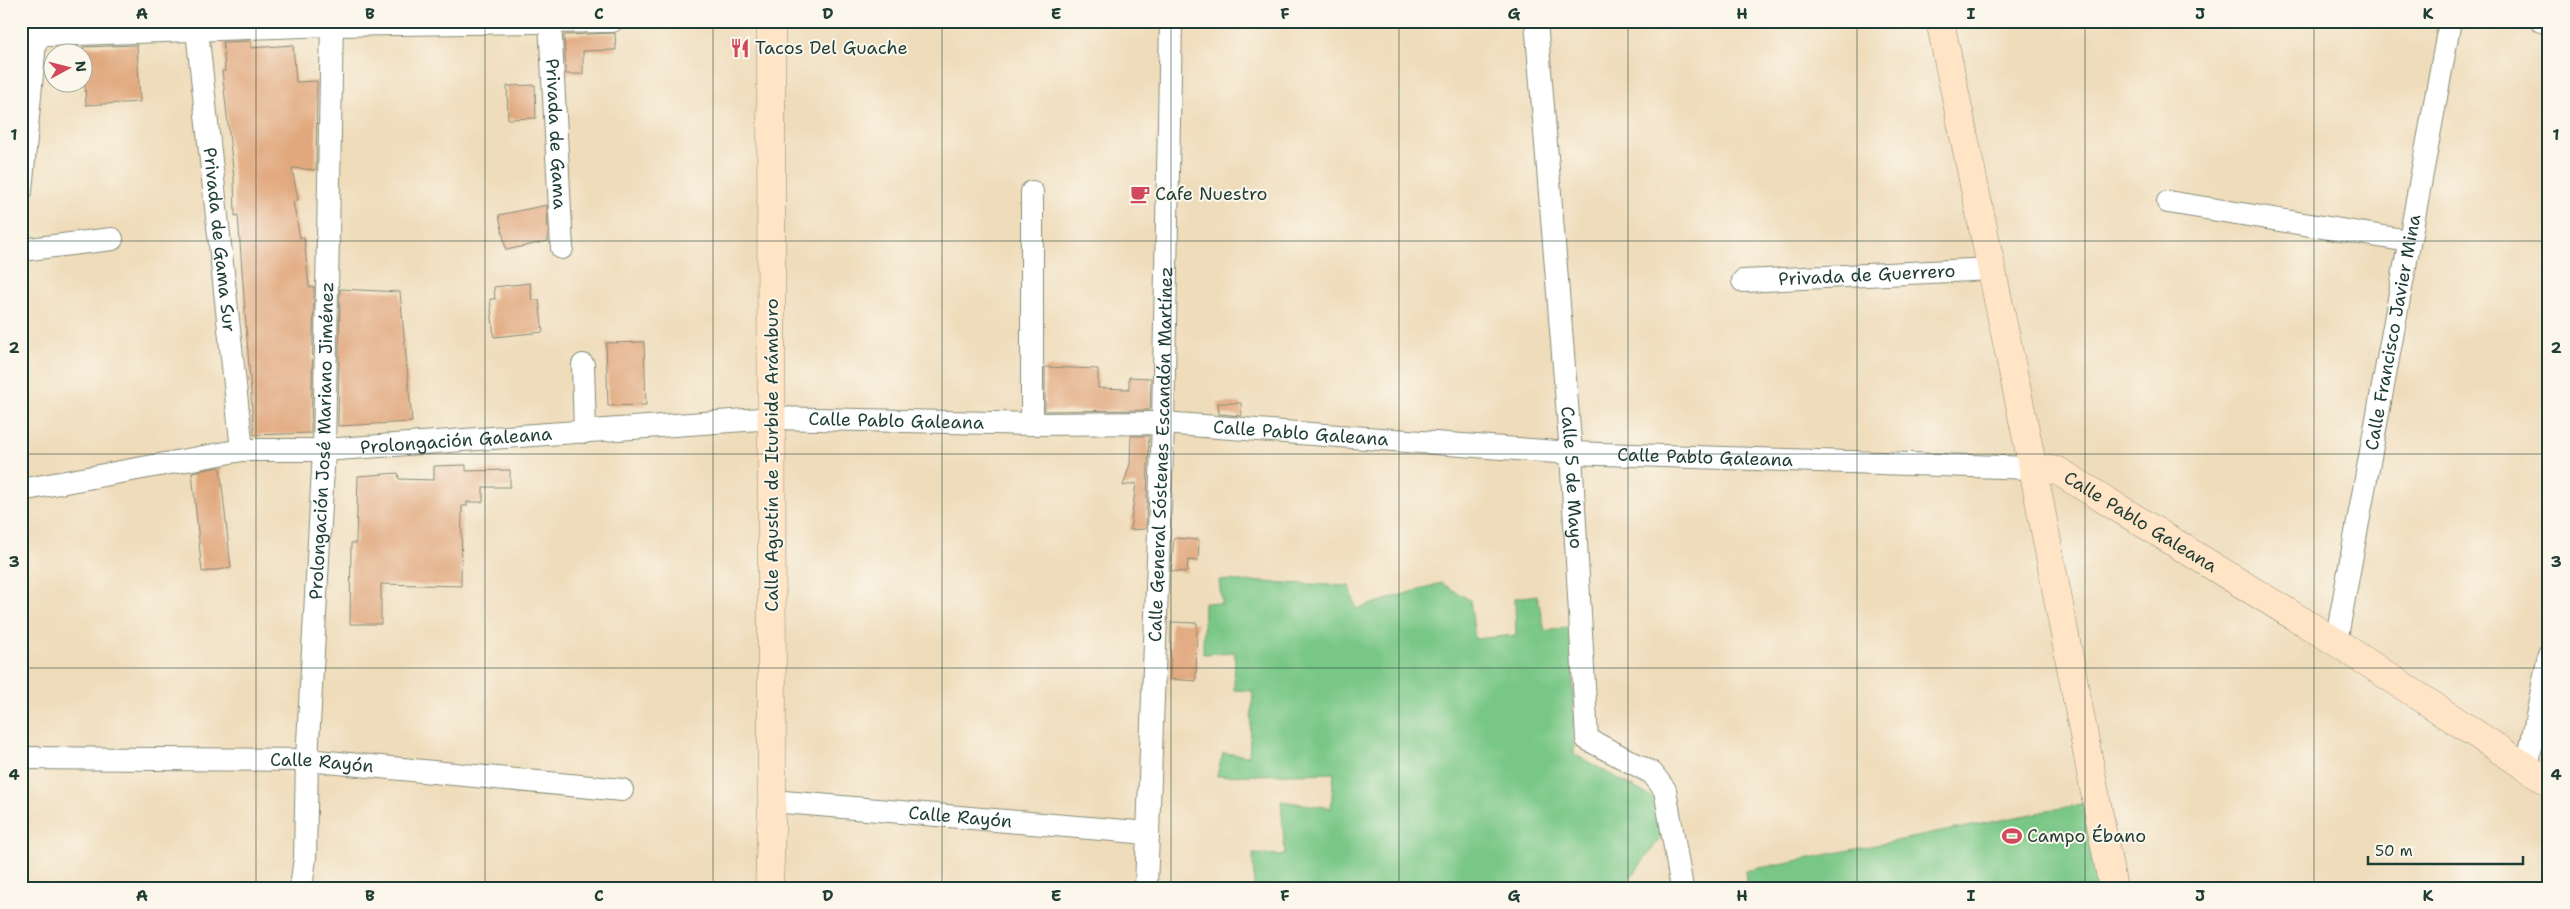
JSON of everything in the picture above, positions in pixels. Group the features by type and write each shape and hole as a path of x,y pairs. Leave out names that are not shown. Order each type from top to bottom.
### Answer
{"street":[{"path":"21,191 32,31 197,30 332,23 612,21"},
{"name":"Calle Agustín de Iturbide Arámburo","path":"769,888 772,801 771,21"},
{"name":"Calle General Sóstenes Escandón Martínez","path":"1146,888 1163,423 1171,21"},
{"name":"Calle 5 de Mayo","path":"1536,21 1571,453 1587,739 1652,773 1665,790 1682,888"},
{"path":"1940,21 2033,468 2113,888"},
{"name":"Calle Francisco Javier Mina","path":"2336,642 2450,21"},
{"path":"2541,21 2549,22"},
{"name":"Privada de Gama","path":"550,22 562,248"},
{"name":"Prolongación José Mariano Jiménez","path":"301,888 305,858 306,760 324,450 332,23"},
{"name":"Privada de Gama Sur","path":"197,30 242,450"},
{"path":"1032,192 1032,424"},
{"path":"2168,202 2409,242"},
{"path":"21,250 112,239"},
{"name":"Privada de Guerrero","path":"1743,281 1992,269"},
{"path":"583,365 585,432"},
{"name":"Calle Pablo Galeana","path":"772,418 1032,424 1163,423 1571,453 2033,468 2058,471 2336,642 2538,775"},
{"name":"Prolongación Galeana","path":"21,490 242,450 324,450 772,418"},
{"path":"2538,775 2549,654"},
{"name":"Calle Rayón","path":"21,758 306,760 622,790"},
{"name":"Calle Rayón","path":"772,801 1148,834"}],"green space":[{"path":"1219,580 1350,586 1356,609 1441,583 1470,600 1475,639 1516,635 1515,598 1537,595 1545,631 1572,627 1574,754 1653,798 1661,837 1625,886 1591,888 1254,888 1253,854 1285,855 1281,801 1331,808 1334,773 1217,776 1223,753 1249,756 1253,691 1234,690 1235,652 1203,654 1204,602 1222,604"},
{"name":"Campo Ébano","path":"2097,801 2113,888 1747,888 1745,871"}],"building":[{"path":"615,33 616,50 583,51 583,74 566,74 564,35"},
{"path":"251,41 251,48 293,45 296,82 317,81 316,170 292,168 298,200 293,202 300,238 304,238 309,287 314,287 311,433 254,435 238,215 235,216 234,178 222,71 225,71 223,42"},
{"path":"137,45 140,102 86,105 85,92 92,92 92,47"},
{"path":"535,85 536,118 508,119 507,86"},
{"path":"547,205 548,241 506,250 499,215"},
{"path":"530,283 532,300 539,300 543,332 494,337 490,299 495,299 494,287"},
{"path":"340,289 400,292 412,422 338,426"},
{"path":"644,342 646,405 608,406 606,343"},
{"path":"1045,367 1098,369 1098,388 1129,389 1129,377 1151,378 1150,410 1045,411"},
{"path":"1218,403 1241,403 1242,416 1219,414"},
{"path":"1131,436 1149,436 1146,529 1130,530 1136,483 1123,486 1130,464"},
{"path":"466,465 466,471 510,470 510,487 483,487 483,502 467,502 467,506 462,506 461,586 381,584 381,624 350,624 351,543 356,543 358,476 398,473 399,479 434,480 434,466"},
{"path":"220,467 231,568 202,572 192,472"},
{"path":"1174,538 1199,540 1198,561 1188,560 1187,572 1171,571"},
{"path":"1171,622 1197,623 1196,681 1170,679"}],"place":[{"name":"Tacos Del Guache","path":"740,48"},
{"name":"Cafe Nuestro","path":"1140,194"},
{"name":"Campo Ébano","path":"2012,836"}]}
